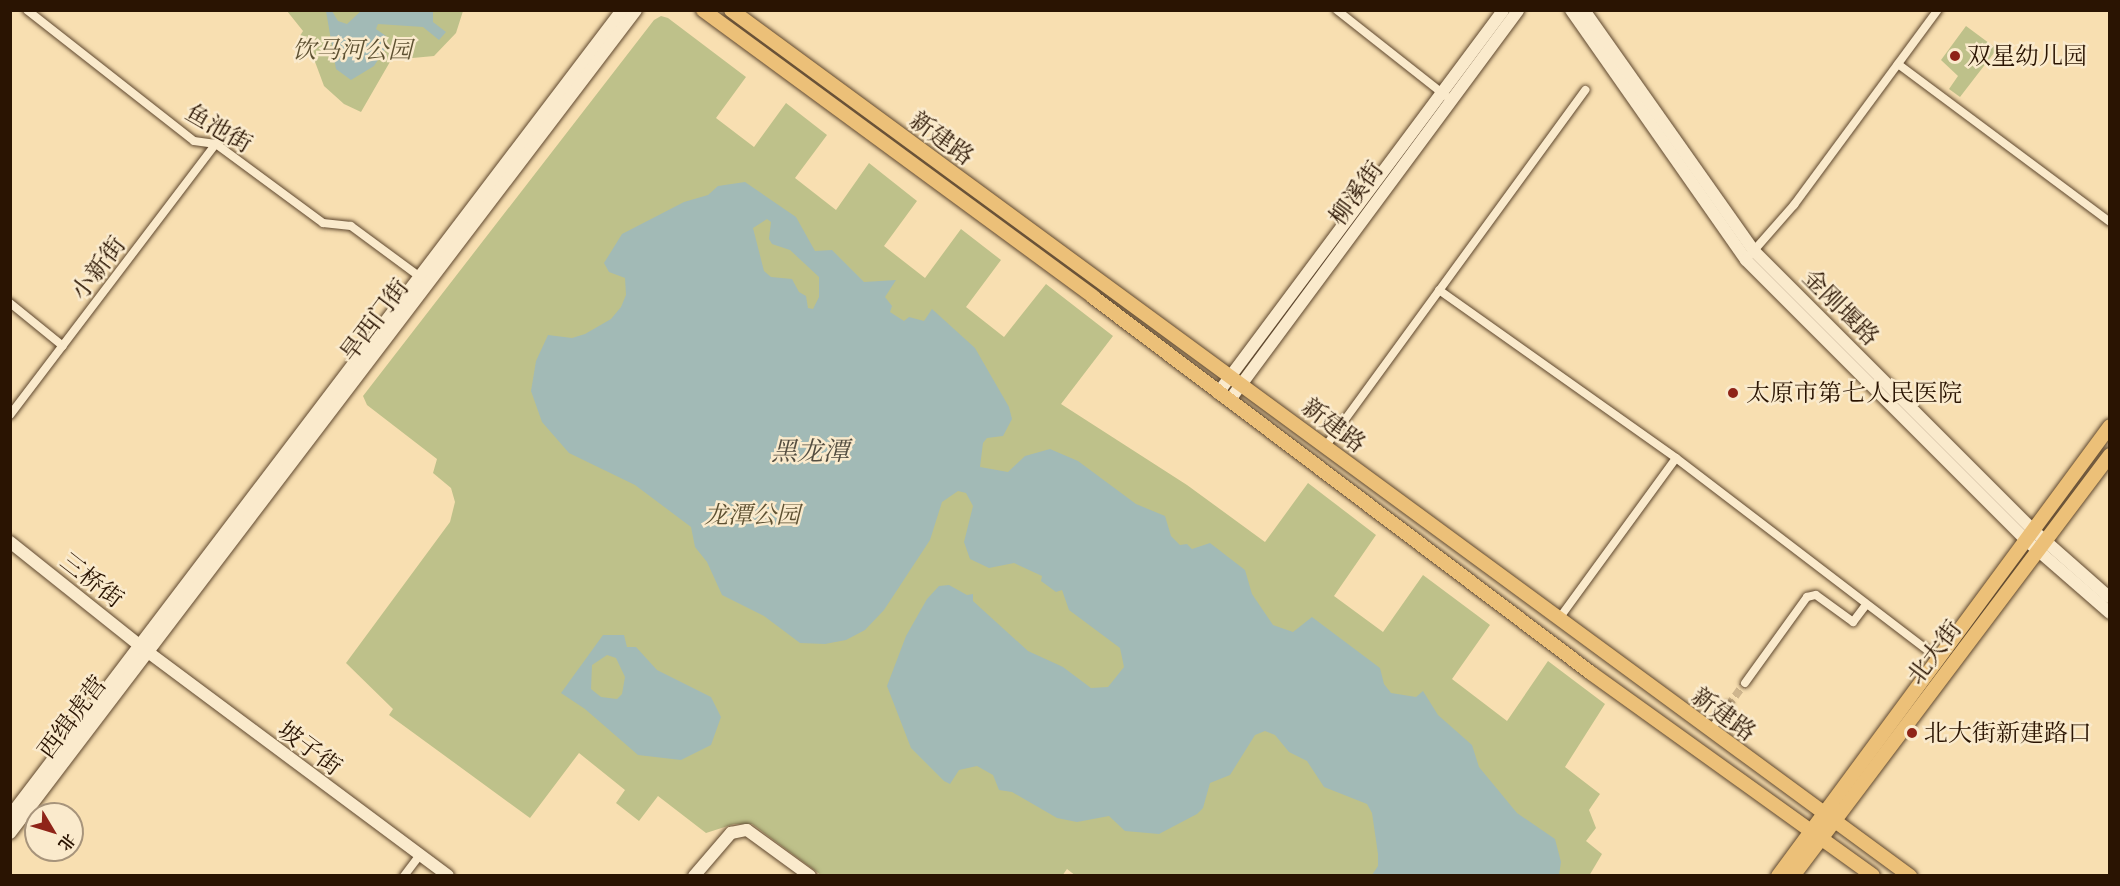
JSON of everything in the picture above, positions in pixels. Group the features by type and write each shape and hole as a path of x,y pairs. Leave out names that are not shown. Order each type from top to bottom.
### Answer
{"main road":[{"name":"旱西门街","path":"143,651 424,280 622,10"},
{"name":"旱西门街","path":"424,280 636,10"},
{"name":"新建路","path":"704,10 1591,673 1873,876"},
{"name":"新建路","path":"731,10 1236,380 1558,620 1910,876"},
{"name":"柳溪街","path":"1224,397 1446,96 1503,10"},
{"name":"柳溪街","path":"1446,96 1518,10"},
{"path":"1571,10 1750,255"},
{"name":"金刚堰路","path":"1584,10 1750,255 2042,547 2109,598"},
{"name":"北大街","path":"1828,816 1938,658 2109,426"},
{"name":"北大街","path":"1793,876 1815,833 2042,547 2109,455"},
{"name":"三桥街","path":"10,542 143,651"},
{"path":"2042,547 2109,613"},
{"name":"三桥街","path":"10,548 143,651"},
{"name":"西缉虎营","path":"10,816 143,651"},
{"name":"西缉虎营","path":"10,833 143,651"},
{"name":"坡子街","path":"143,651 438,876"},
{"path":"700,876 726,844 740,833"},
{"path":"740,833 750,837 799,876"},
{"path":"694,876 722,842 740,833 756,834 810,876"},
{"path":"1778,876 1815,833"},
{"name":"坡子街","path":"417,858 448,876"}],"street":[{"name":"鱼池街","path":"27,10 194,141 216,144 323,223 351,226 424,280"},
{"path":"1337,10 1446,96"},
{"path":"1750,255 1794,205 1938,10"},
{"path":"1898,64 2109,222"},
{"path":"1325,447 1585,90"},
{"name":"小新街","path":"10,415 216,144"},
{"path":"1439,290 1676,458 1938,658"},
{"path":"10,303 63,346"},
{"path":"1558,620 1676,458"},
{"path":"1745,683 1807,597 1816,595 1853,622 1866,605"},
{"path":"1710,731 1728,706"},
{"path":"404,876 417,858"}],"green space":[{"name":"饮马河公园","path":"287,11 463,11 456,33 434,56 391,60 361,112 344,104 324,86 311,51 298,39 303,31"},
{"name":"龙潭公园","path":"661,16 668,18 746,77 716,118 754,147 786,103 827,135 795,178 836,210 869,163 917,201 884,246 925,278 961,229 1001,260 966,307 1004,337 1046,284 1113,336 1061,404 1187,485 1265,542 1308,483 1376,535 1334,596 1383,632 1423,575 1490,625 1452,679 1507,721 1548,661 1605,704 1565,767 1600,794 1589,810 1596,828 1586,841 1602,854 1589,876 1076,876 1067,869 1062,876 821,875 752,824 734,824 706,833 658,796 639,821 616,803 625,790 579,753 530,818 389,715 393,709 346,663 450,522 455,502 451,488 433,473 437,459 367,405 363,396 654,20"},
{"path":"1966,26 1997,49 1960,97 1949,89 1958,76 1941,60"}],"water":[{"path":"326,11 332,11 338,21 347,24 361,11 433,11 433,22 446,32 439,40 423,27 378,24 376,29 386,36 387,46 374,66 351,80 336,69"},
{"name":"黑龙潭","path":"745,182 796,217 815,251 832,250 864,282 896,280 885,297 892,306 890,312 904,321 909,317 924,321 932,309 975,348 1009,407 1012,419 1003,436 987,438 983,443 980,467 1008,472 1025,456 1050,449 1078,461 1136,504 1165,516 1171,536 1180,545 1187,544 1192,549 1210,543 1245,570 1252,594 1273,625 1293,632 1312,617 1380,668 1384,684 1391,693 1416,697 1423,691 1438,715 1472,745 1479,767 1517,813 1555,839 1561,862 1559,875 1372,875 1378,866 1378,854 1372,813 1367,804 1324,787 1307,761 1289,752 1275,735 1265,731 1255,735 1230,775 1210,783 1203,808 1197,814 1159,834 1125,831 1109,816 1077,822 1057,818 1012,792 999,790 993,775 977,766 959,770 950,784 944,781 911,748 887,686 906,636 927,599 939,586 949,585 967,595 973,594 973,601 1028,651 1063,667 1091,688 1108,687 1124,667 1120,648 1069,610 1062,590 1056,592 1041,581 1042,576 1014,563 989,568 970,559 964,542 973,506 966,493 958,491 942,502 930,540 884,610 865,630 846,640 825,644 800,643 764,616 722,595 707,562 695,547 691,527 635,485 569,453 542,422 531,391 536,361 548,335 572,338 585,334 611,319 621,307 626,295 625,278 609,272 604,263 622,234 684,202 708,195 718,186","holes":["767,219 771,222 769,239 772,244 790,250 819,277 819,297 813,309 808,308 806,296 799,292 792,279 771,277 764,271 753,228"]},
{"path":"603,635 624,635 627,647 636,647 657,670 711,697 721,717 711,745 681,760 638,755 585,709 561,693","holes":["607,655 616,658 625,677 622,694 617,699 601,697 591,689 592,665"]}],"tunnel":[{"path":"1728,706 1745,683"}],"place":[{"name":"双星幼儿园","path":"1955,56"},
{"name":"太原市第七人民医院","path":"1733,393"},
{"name":"北大街新建路口","path":"1912,733"}]}
